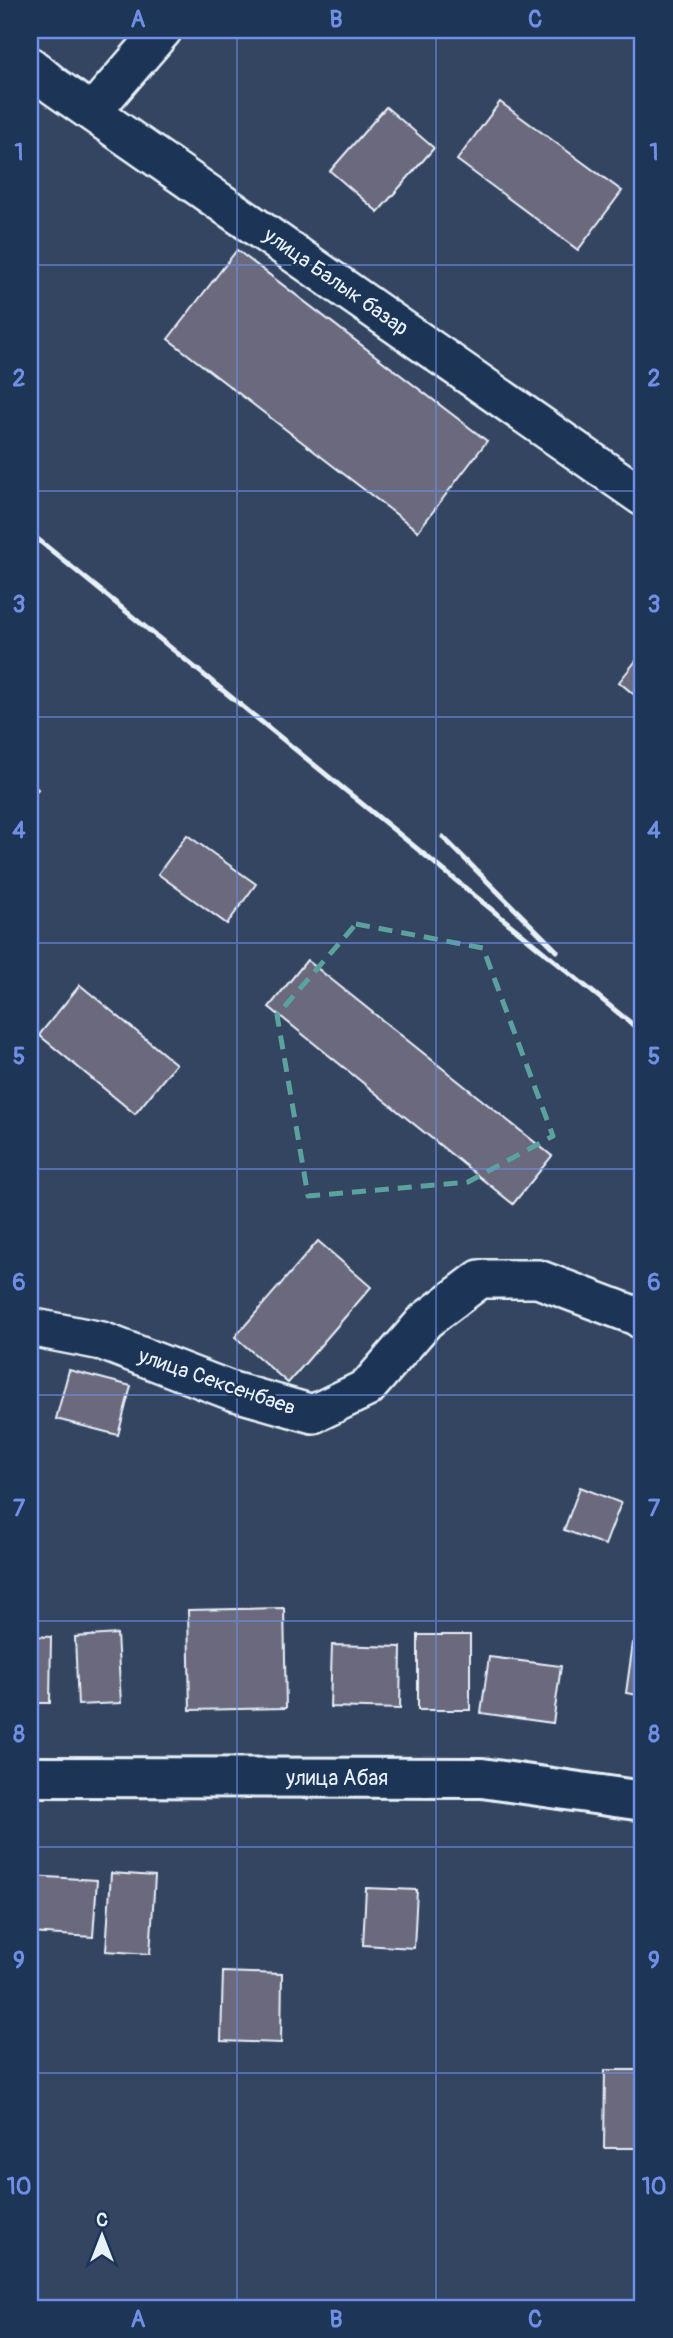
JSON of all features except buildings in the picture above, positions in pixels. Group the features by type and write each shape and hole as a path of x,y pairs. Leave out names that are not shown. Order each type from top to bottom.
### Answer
{"street":[{"path":"92,113 163,30"},
{"name":"улица Балык базар","path":"30,66 92,113 643,497"},
{"name":"улица Сексенбаев","path":"30,1327 102,1341 232,1391 313,1414 367,1388 426,1320 480,1279 538,1279 643,1321"},
{"name":"улица Абая","path":"30,1777 482,1778 643,1801"}],"highlighted area":[{"path":"356,924 483,948 553,1136 468,1182 308,1196 277,1015"}],"railway":[{"path":"30,533 643,1033"},
{"path":"443,837 557,951"}]}
